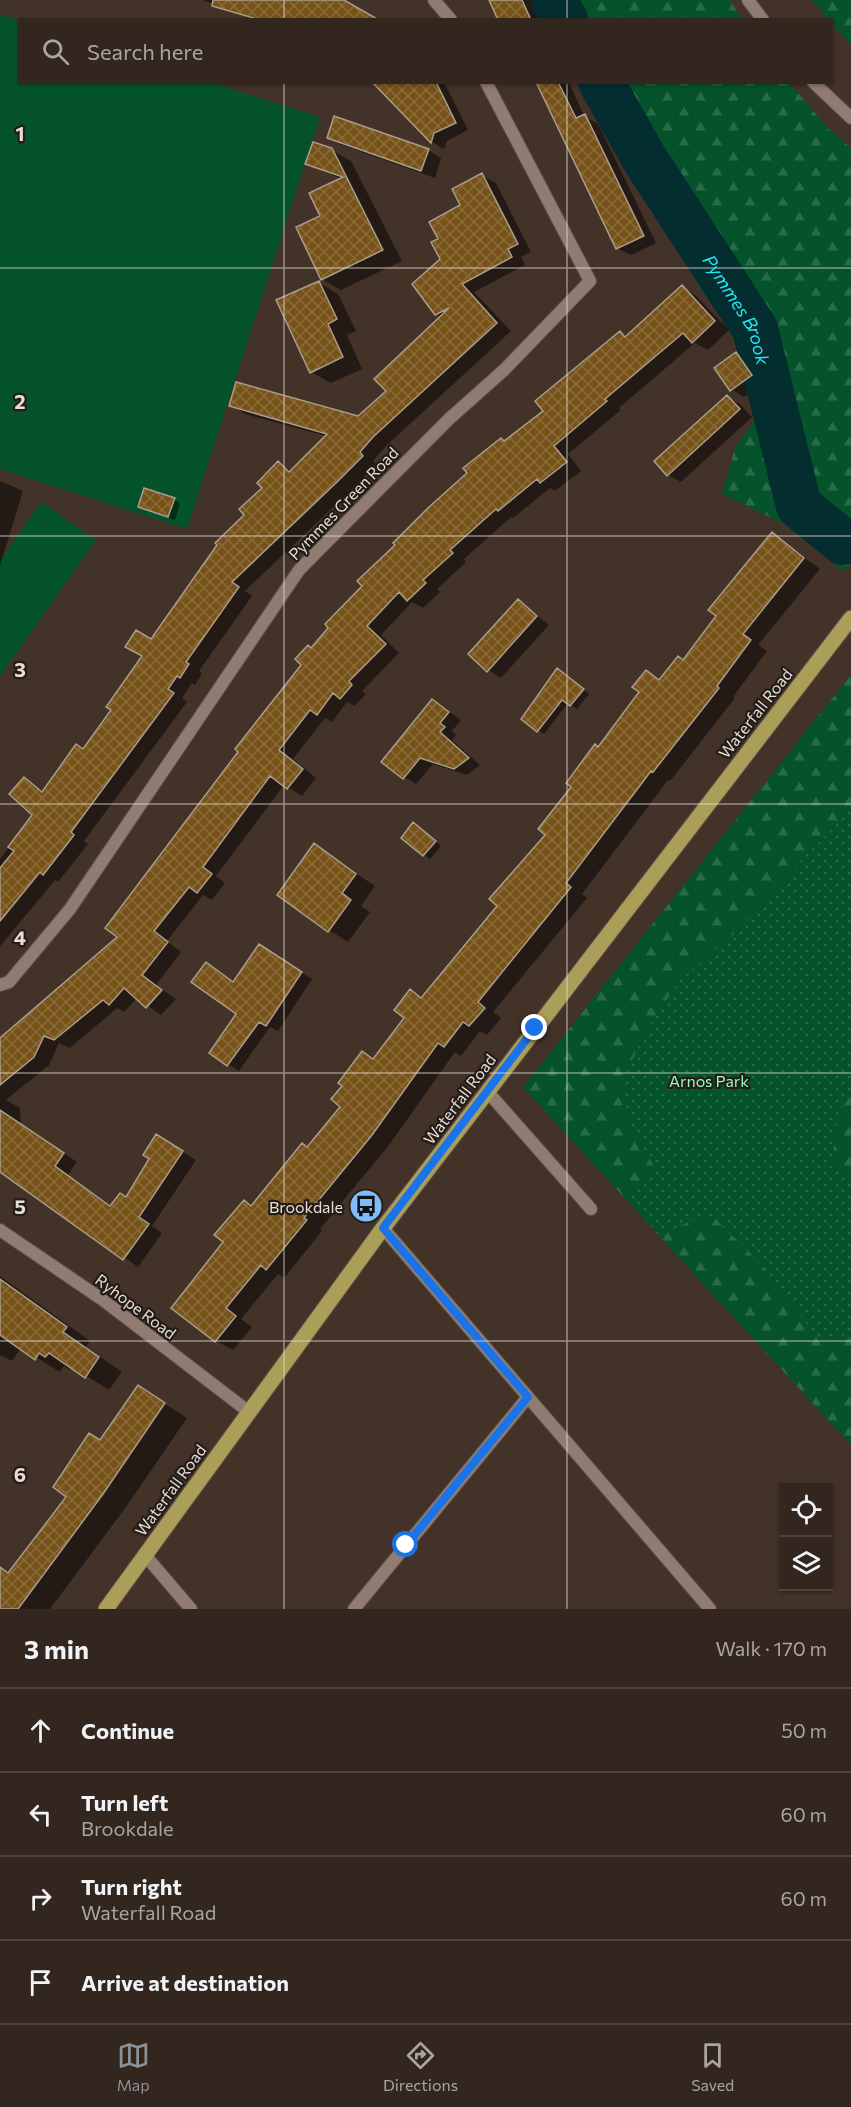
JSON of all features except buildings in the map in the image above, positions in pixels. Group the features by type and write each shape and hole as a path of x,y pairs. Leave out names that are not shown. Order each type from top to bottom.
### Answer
{"main road":[{"name":"Waterfall Road","path":"106,1609 383,1228 851,618"}],"street":[{"path":"434,0 449,18"},
{"path":"748,0 762,18"},
{"name":"Pymmes Green Road","path":"0,985 9,982 70,909 299,570 449,419 504,370 590,281 487,84"},
{"path":"815,84 851,118"},
{"path":"487,1091 591,1209"},
{"path":"383,1228 710,1609"},
{"name":"Ryhope Road","path":"0,1230 103,1300 249,1412"},
{"path":"354,1609 528,1397"},
{"path":"144,1554 191,1609"}],"green space":[{"path":"548,0 730,0 741,18 557,18"},
{"path":"812,0 851,0 851,45 833,25 833,18 827,18"},
{"path":"0,14 18,20 18,84 216,84 320,117 187,529 0,469"},
{"path":"594,84 790,84 829,129 851,148 851,562 843,571 784,524 722,494 735,448 782,382 701,291 664,209"},
{"path":"41,502 96,540 0,676 0,561"},
{"name":"Arnos Park","path":"851,675 851,1445 523,1087"},
{"path":"851,675 851,808 846,807 833,829 803,858 775,893 733,935 679,981 647,1029 622,1081 629,1123 654,1166 625,1198 523,1087"},
{"path":"851,1095 851,1176 831,1167 839,1113"},
{"path":"714,1218 760,1263 819,1340 851,1334 851,1445 660,1237 690,1221"}],"waterway":[{"name":"Pymmes Brook","path":"554,0 564,18"},
{"name":"Pymmes Brook","path":"602,84 644,158 755,329 799,506 843,542"}],"place":[{"name":"Brookdale","path":"366,1206"}],"route":[{"path":"406,1545 528,1397 383,1228 535,1028"}]}
